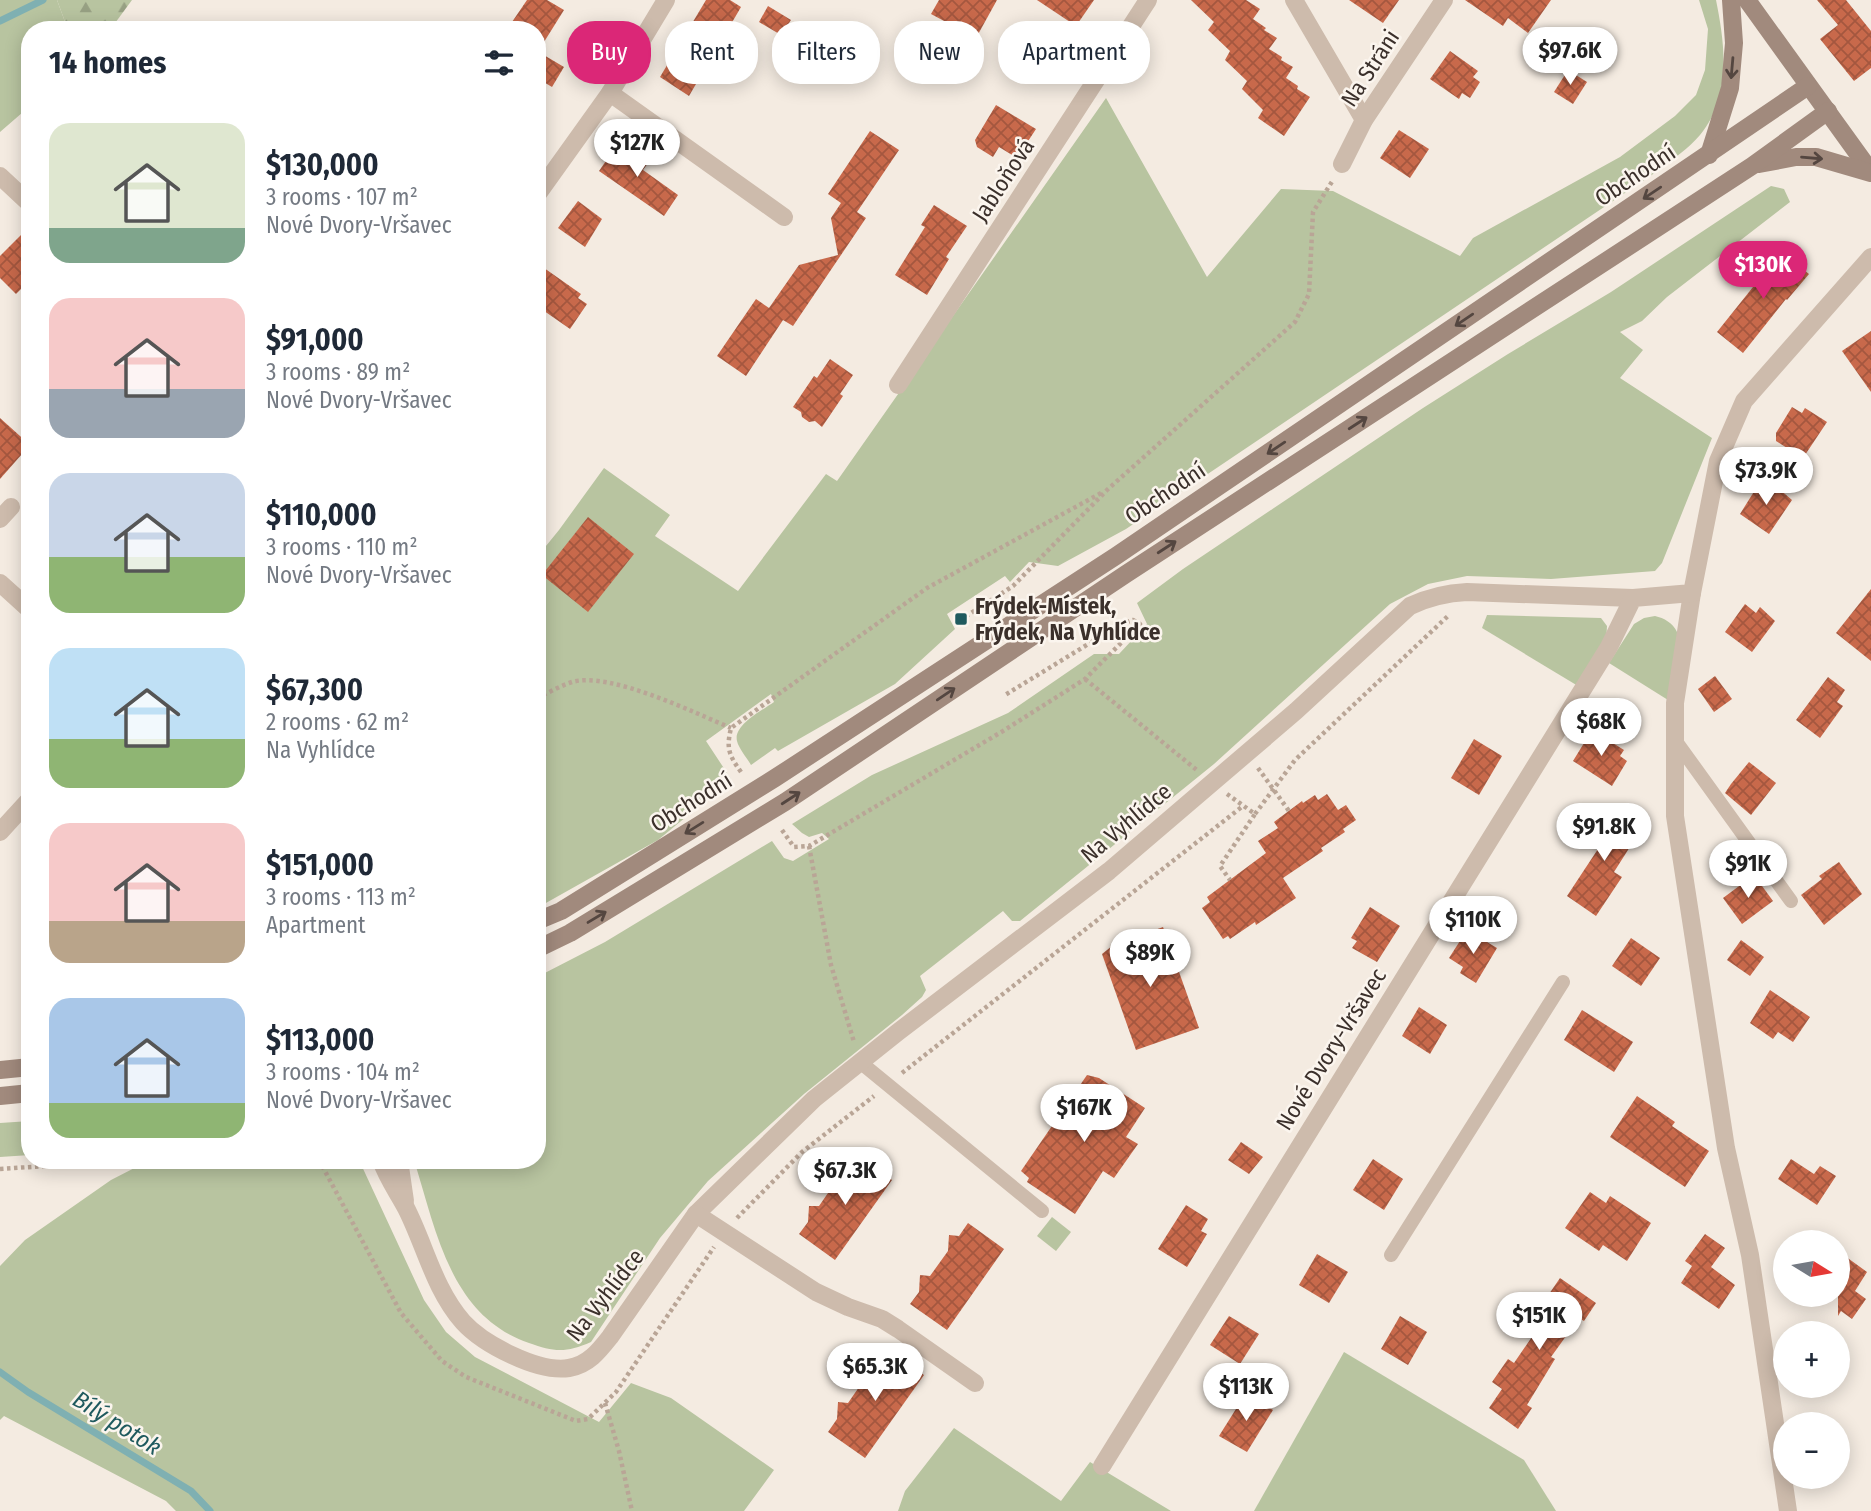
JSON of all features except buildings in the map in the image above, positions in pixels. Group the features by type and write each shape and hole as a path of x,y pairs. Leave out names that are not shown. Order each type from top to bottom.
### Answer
{"main road":[{"path":"1709,155 1730,88 1734,43 1731,0"},
{"path":"1746,0 1871,173"},
{"name":"Obchodní","path":"546,917 561,911 775,778 1116,556 1808,86"},
{"name":"Obchodní","path":"546,945 570,933 785,802 1126,574 1752,166 1828,111"},
{"name":"Obchodní","path":"1752,166 1796,157 1816,157 1871,173"},
{"path":"0,1070 21,1068"},
{"path":"0,1096 21,1094"}],"street":[{"path":"546,182 610,93 666,0"},
{"name":"Jabloňová","path":"898,385 1148,0"},
{"path":"1294,0 1364,120"},
{"name":"Na Stráni","path":"1342,164 1364,120 1444,0"},
{"path":"610,93 784,217"},
{"path":"0,176 21,196"},
{"path":"1788,1511 1750,1255 1726,1148 1675,816 1675,703 1692,593 1718,461 1744,401 1871,257"},
{"path":"0,583 21,602"},
{"name":"Na Vyhlídce","path":"384,1169 406,1208 432,1271 464,1323 484,1339 536,1365 569,1368 583,1363 597,1354 696,1214 814,1099 1109,871 1296,711 1410,606 1447,593 1467,592 1633,598"},
{"path":"1633,598 1692,593"},
{"name":"Nové Dvory-Vršavec","path":"1102,1466 1609,647 1633,598"},
{"path":"0,832 21,809"},
{"name":"Na Vyhlídce","path":"400,1169 406,1208"},
{"path":"696,1214 816,1292 882,1319 975,1383"}],"lane":[{"path":"1675,740 1791,901"},
{"path":"1391,1255 1563,982"},
{"path":"860,1062 1042,1210"}],"path":[{"path":"954,624 1013,586 1107,490 1295,322 1309,294 1313,212 1342,164"},
{"path":"741,772 731,757 728,742 731,728 927,588 1107,490"},
{"path":"1255,814 1295,760 1453,612"},
{"path":"782,830 794,847 808,846 1003,731 1085,679 1140,624 1133,620 1121,624 1005,695"},
{"path":"546,694 574,681 604,681 649,694 731,728"},
{"path":"1247,753 1289,811"},
{"path":"808,846 831,965 860,1062"},
{"path":"0,1169 21,1168"},
{"path":"605,1403 620,1451 632,1511"}],"green space":[{"path":"0,0 57,0 65,21 21,21 21,114 0,132"},
{"path":"57,0 132,0 117,21 65,21"},
{"path":"1699,0 1716,0 1723,52 1721,87 1710,120 1696,140 1675,158 1126,529 1058,566 1029,562 1010,582 1005,576 947,614 955,629 895,684 778,751 775,748 751,765 738,744 737,735 744,724 774,702 771,694 706,741 731,779 707,795 709,798 658,840 546,903 546,546 604,468 670,515 655,536 738,591 826,474 837,481 1106,98 1207,277 1281,189 1333,191 1460,256 1473,238 1620,157 1675,116 1696,95 1705,70 1708,29"},
{"path":"1771,186 1784,189 1790,202 1667,297 1642,321 1620,332 1643,350 1620,378 1712,438 1662,563 1655,571 1551,579 1467,576 1428,584 1390,604 1214,764 1020,921 1012,921 1003,911 920,976 926,990 922,997 804,1094 708,1181 660,1238 591,1342 567,1350 546,1348 502,1330 481,1313 450,1268 439,1242 417,1169 546,1169 546,972 605,942 772,841 784,858 793,861 829,839 822,833 809,837 792,824 872,775 1008,713 1094,654 1119,654 1147,624 1137,603 1183,569 1423,408 1611,292"},
{"path":"1487,615 1601,618 1607,626 1606,641 1578,686 1482,628"},
{"path":"1655,616 1671,624 1678,637 1668,700 1609,663 1634,624"},
{"path":"21,1122 21,1156 0,1157 0,1123"},
{"path":"132,1169 363,1169 424,1300 446,1332 475,1357 599,1422 631,1383 671,1398 774,1470 744,1511 176,1511 166,1501 4,1416 0,1420 0,1266 25,1240 111,1180"},
{"path":"1052,1217 1071,1232 1056,1251 1037,1236"},
{"path":"1344,1352 1524,1460 1556,1511 1254,1511"},
{"path":"954,1428 1061,1501 1090,1462 1171,1511 898,1511 905,1491"}],"waterway":[{"path":"0,21 43,0"},
{"name":"Bílý potok","path":"0,1372 28,1392 191,1491 210,1511"}],"place":[{"name":"Frýdek-Místek, Frýdek, Na Vyhlídce","path":"961,619"}]}
